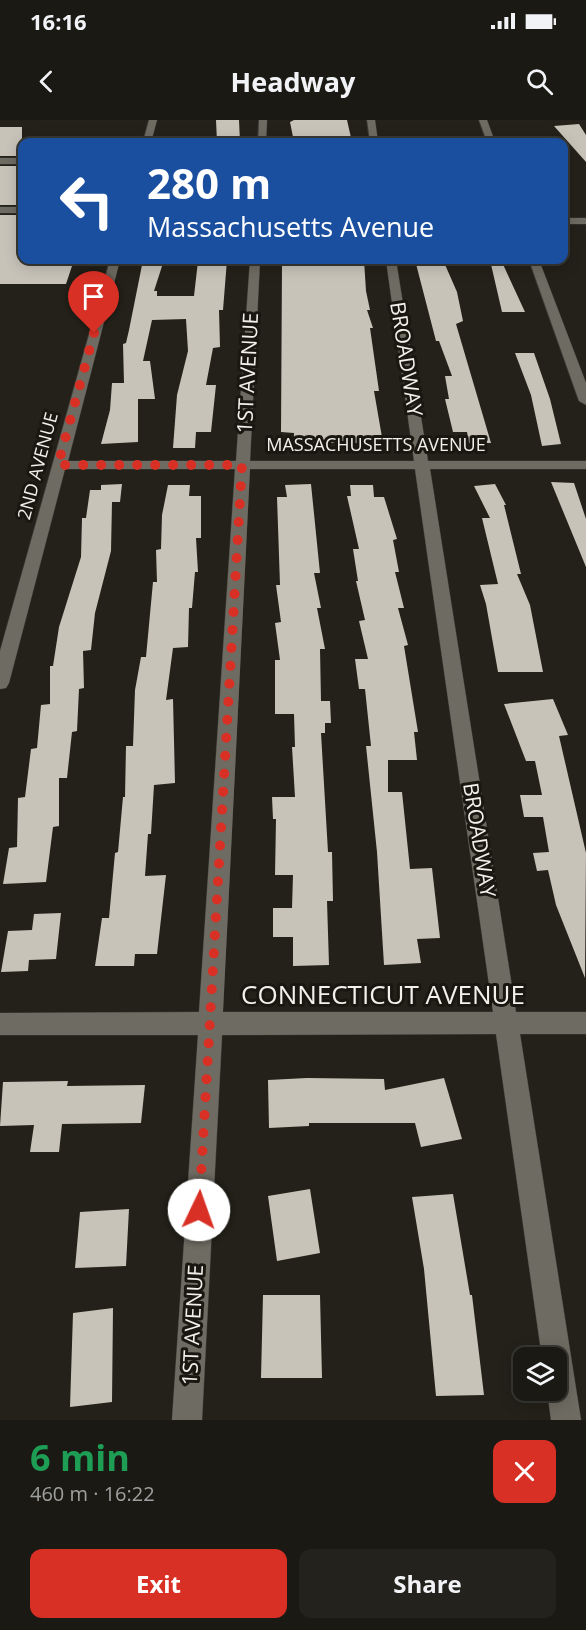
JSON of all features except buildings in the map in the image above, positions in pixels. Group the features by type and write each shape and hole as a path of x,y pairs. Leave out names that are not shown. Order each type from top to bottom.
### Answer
{"street":[{"path":"148,138 153,120"},
{"path":"262,138 263,120"},
{"path":"371,120 373,138"},
{"path":"483,120 490,138"},
{"path":"0,161 18,161"},
{"path":"0,210 18,210"},
{"path":"568,221 586,221"},
{"name":"2ND AVENUE","path":"0,683 114,264"},
{"name":"1ST AVENUE","path":"187,1420 255,264"},
{"name":"BROADWAY","path":"393,264 566,1420"},
{"path":"535,264 586,401"},
{"name":"MASSACHUSETTS AVENUE","path":"58,465 586,465"},
{"name":"CONNECTICUT AVENUE","path":"0,1024 586,1023"}],"route":[{"path":"94,333 58,465 242,465 199,1210"}]}
